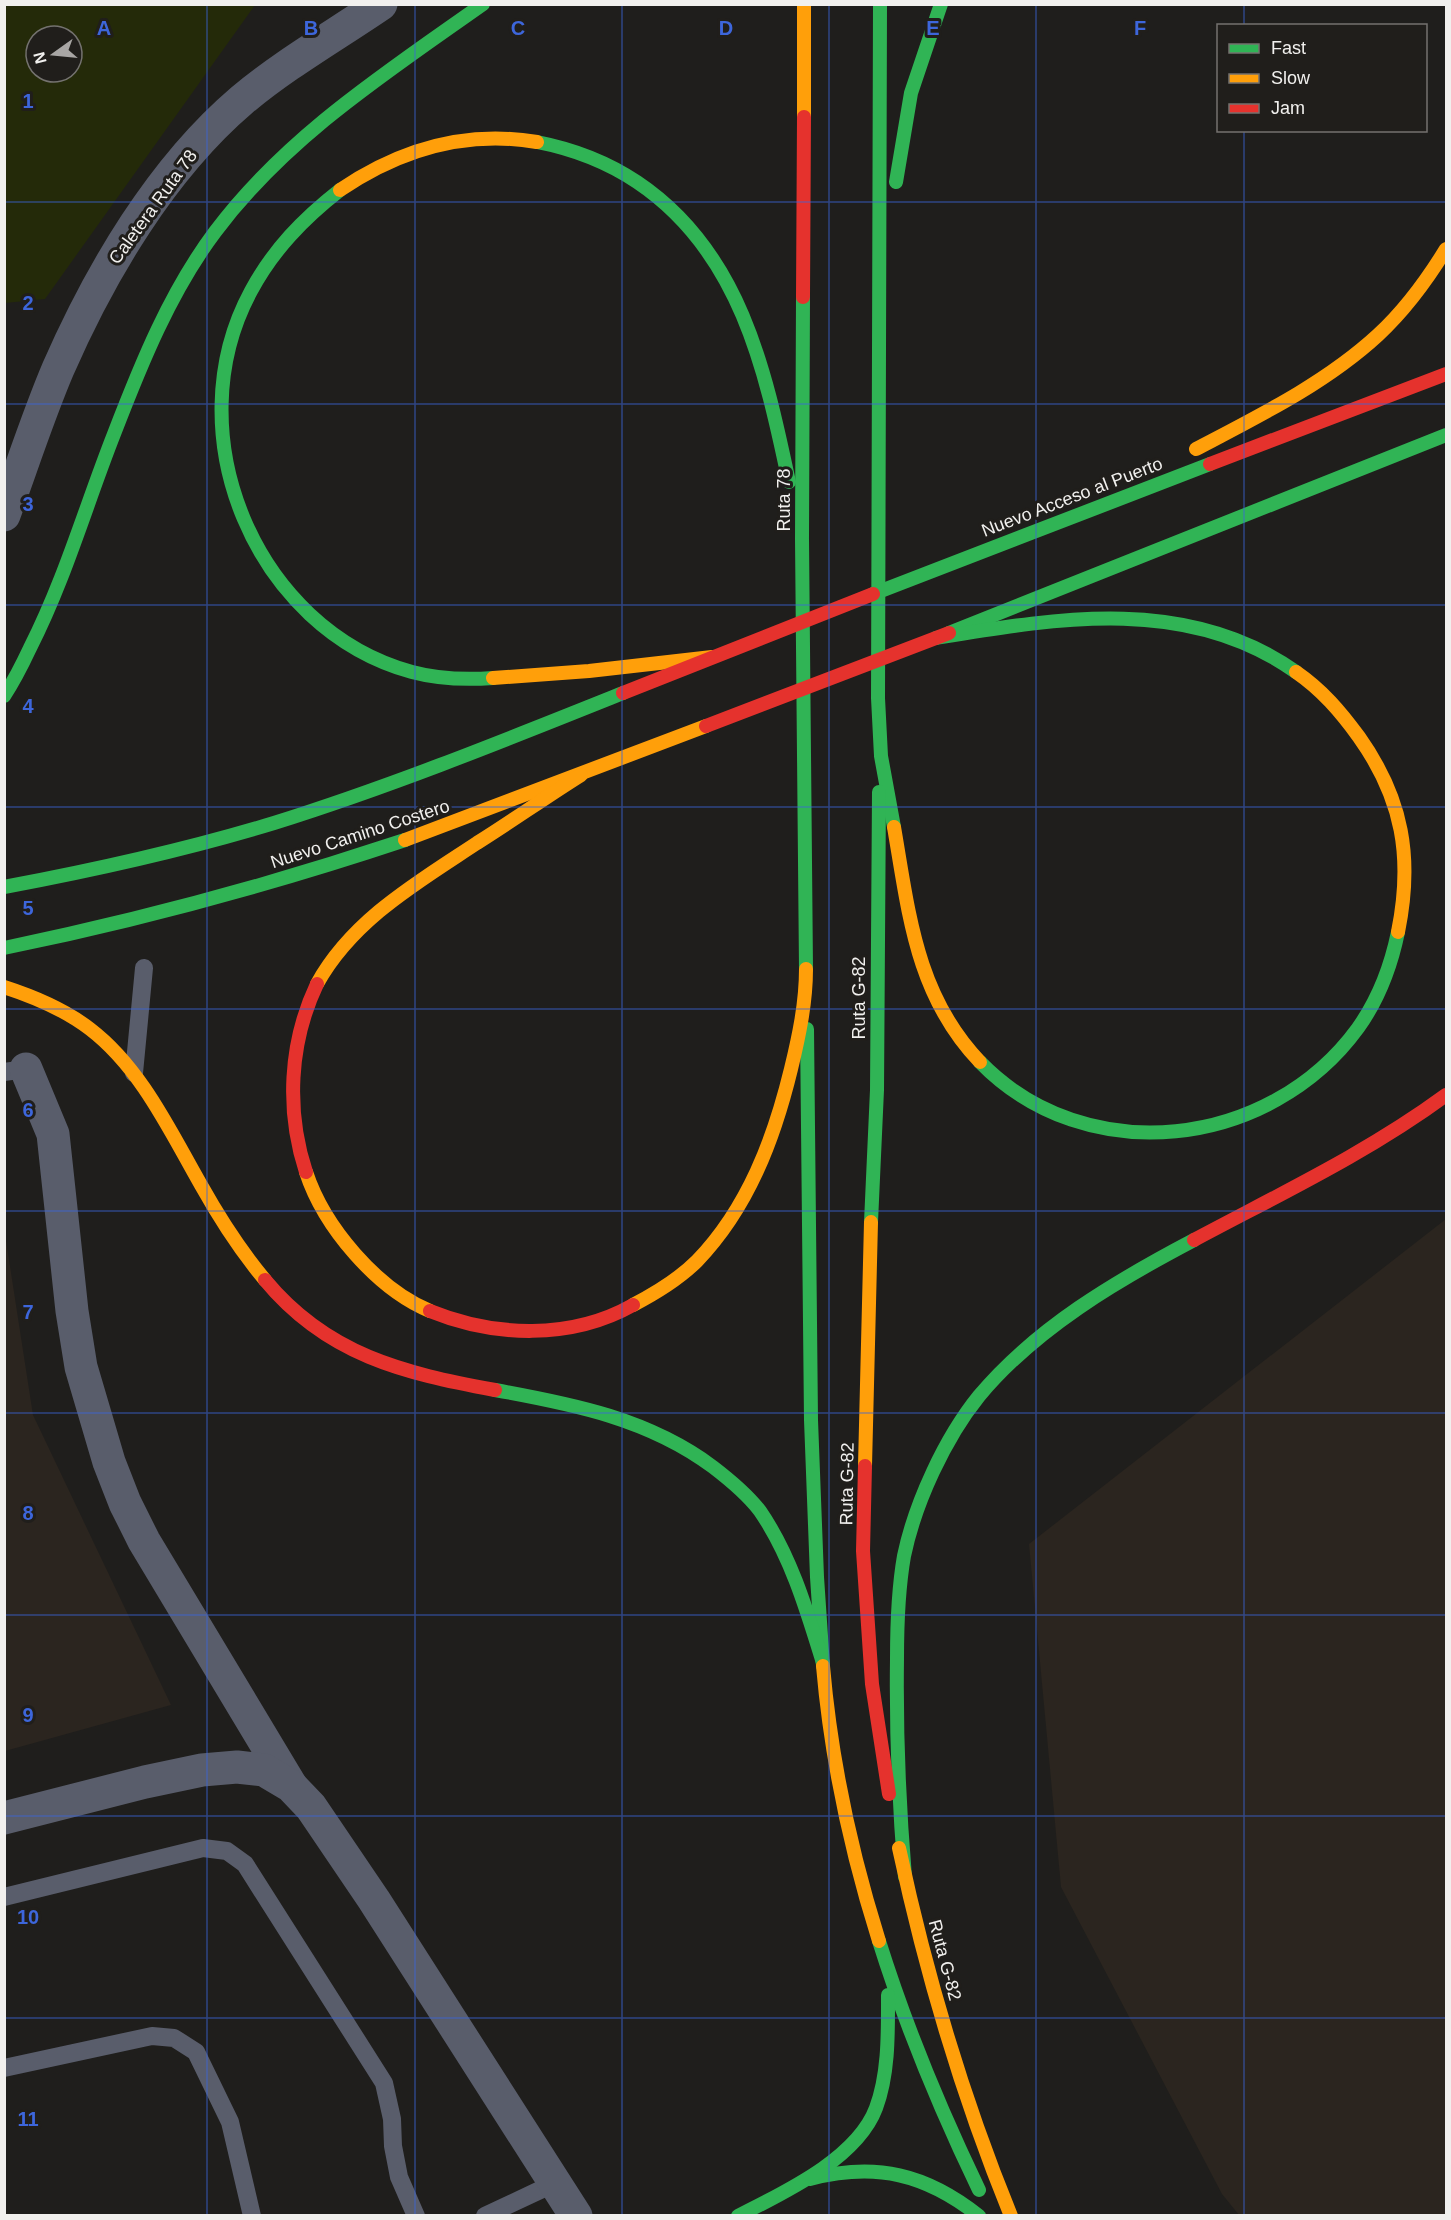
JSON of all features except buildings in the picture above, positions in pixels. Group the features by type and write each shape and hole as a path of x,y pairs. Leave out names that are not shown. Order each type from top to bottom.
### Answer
{"main road":[{"path":"4,696 39,634 112,441 165,315 191,268 216,231 256,182 328,117 483,4"},
{"name":"Ruta 78","path":"804,4 802,539 806,995"},
{"path":"880,4 879,733 901,876 913,934 925,975 938,1006 956,1034 977,1059 1005,1085 1033,1103 1066,1119 1102,1129 1129,1133 1199,1130 1240,1118 1278,1100 1315,1072 1347,1042 1369,1010 1389,967 1400,921 1406,877 1402,838 1393,797 1370,752 1338,708 1307,679 1272,657 1204,628 1176,622 1128,618 1086,618 1032,622 936,638"},
{"path":"880,327 891,217 911,93 941,4"},
{"path":"712,657 594,672 479,679 431,677 403,670 361,651 331,632 301,608 258,549 242,518 230,486 223,451 221,420 226,358 248,297 277,247 312,210 334,192 387,162 446,142 501,139 528,141 559,146 610,165 654,194 680,216 705,246 726,278 742,312 776,421 802,539"},
{"path":"1185,455 1237,428 1324,376 1369,343 1403,308 1432,273 1446,249"},
{"name":"Nuevo Acceso al Puerto","path":"712,657 1071,515 1446,374"},
{"path":"936,638 1446,435"},
{"path":"1071,515 1165,466"},
{"name":"Nuevo Camino Costero","path":"4,948 171,911 273,882 429,832 936,638"},
{"name":"Nuevo Camino Costero","path":"4,887 156,856 310,811 505,740 712,657"},
{"name":"Ruta G-82","path":"879,733 876,1090 869,1273 863,1551 872,1684 880,1747 905,1877 921,1944 952,2054 981,2141 1011,2216"},
{"path":"581,775 429,875 369,920 345,942 324,971 310,999 298,1039 292,1077 294,1116 300,1153 311,1188 327,1216 361,1259 385,1284 414,1304 452,1321 489,1329 528,1333 564,1330 602,1319 634,1305 665,1286 694,1264 725,1229 750,1187 776,1127 794,1062 806,995"},
{"path":"4,987 34,996 65,1011 86,1024 106,1041 134,1075 168,1126 233,1242 280,1297 316,1330 343,1346 406,1370 574,1405 640,1424 679,1443 732,1482 763,1514 782,1549 800,1591 823,1663"},
{"name":"Ruta G-82","path":"806,995 810,1383 817,1583 832,1743 848,1822 889,1972 945,2119 993,2216"},
{"path":"905,1877 897,1765 896,1701 898,1607 903,1562 929,1484 959,1424 1002,1372 1030,1346 1063,1319 1104,1291 1184,1245 1367,1149 1446,1095"},
{"path":"738,2216 809,2179 833,2161 857,2135 875,2109 884,2075 889,2039 889,1972"},
{"path":"809,2179 845,2171 900,2175 935,2187 965,2204 979,2216"}],"street":[{"name":"Caletera Ruta 78","path":"4,514 58,370 78,327 132,230 165,184 204,136 240,101 275,73 381,4"},
{"path":"15,1070 53,1134 72,1311 81,1367 109,1462 125,1503 144,1541 291,1786 311,1807 374,1900 576,2216"},
{"path":"4,1818 145,1782 214,1769 237,1767 264,1770 291,1786"}],"lane":[{"path":"134,1075 144,968"},
{"path":"4,1897 203,1848 227,1851 245,1864 384,2083 392,2119 393,2146 399,2177 416,2216"},
{"path":"4,2068 152,2036 174,2038 196,2052 230,2122 252,2216"},
{"path":"485,2216 555,2183"}],"shaded area":[{"path":"1446,1219 1446,2215 1239,2215 1222,2194 1061,1887 1029,1544"},
{"path":"5,1234 33,1415 171,1705 5,1751"}],"green space":[{"path":"5,4 255,5 45,299 5,303"}],"traffic: fast":[{"path":"4,696 15,679 43,622 146,355 170,304 199,255 243,198 306,136 375,81 483,4"},
{"path":"880,4 878,698 881,756 894,827"},
{"path":"896,182 911,93 941,4"},
{"path":"537,142 589,157 626,175 672,210 701,242 724,277 743,316 758,356 770,397 789,482"},
{"path":"340,190 301,224 269,262 251,291 229,346 222,404 227,463 244,519 272,570 310,614 357,649 412,672 452,678 493,678"},
{"path":"803,297 802,539 806,969"},
{"path":"949,633 1446,435"},
{"path":"873,594 1210,464"},
{"path":"936,638 1028,624 1075,620 1121,619 1167,622 1211,631 1254,648 1296,672"},
{"path":"4,887 140,859 274,823 406,778 623,693"},
{"path":"871,1222 877,1090 879,792"},
{"path":"4,948 105,926 206,900 306,872 405,840"},
{"path":"980,1062 1023,1097 1071,1120 1123,1131 1176,1131 1228,1121 1277,1100 1321,1069 1358,1028 1383,982 1398,932"},
{"path":"807,1029 811,1420 823,1666"},
{"path":"905,1877 898,1741 898,1608 902,1569 909,1536 933,1472 966,1413 1001,1371 1079,1308 1107,1289 1194,1240"},
{"path":"495,1390 553,1401 636,1425 688,1450 726,1477 760,1511 781,1546 797,1584 823,1663"},
{"path":"879,1941 924,2067 979,2190"},
{"path":"738,2216 776,2197 836,2159 853,2143 866,2126 876,2108 883,2081 887,2052 888,1995"},
{"path":"810,2179 857,2172 899,2175 940,2190 979,2216"}],"traffic: slow":[{"path":"804,4 804,117"},
{"path":"340,190 386,164 434,146 484,139 537,142"},
{"path":"1196,449 1291,398 1358,352 1378,335 1406,305 1446,249"},
{"path":"493,678 589,671 712,657"},
{"path":"1296,672 1345,718 1374,760 1386,783 1395,806 1404,854 1404,879 1398,932"},
{"path":"405,840 706,726"},
{"path":"317,984 348,940 388,904 432,872 581,775"},
{"path":"894,827 911,922 929,981 942,1009 959,1036 980,1062"},
{"path":"633,1305 667,1285 697,1261 715,1240 745,1195 767,1147 784,1095 802,1019 806,969"},
{"path":"4,987 38,999 70,1015 90,1029 124,1062 166,1122 223,1222 265,1280"},
{"path":"306,1172 314,1193 326,1214 355,1254 391,1288 430,1311"},
{"path":"865,1466 871,1222"},
{"path":"823,1666 831,1736 843,1805 879,1941"},
{"path":"899,1848 933,1988 961,2080 1011,2216"}],"traffic: jam":[{"path":"803,297 804,117"},
{"path":"1210,464 1446,374"},
{"path":"623,693 873,594"},
{"path":"706,726 949,633"},
{"path":"306,1172 295,1125 294,1077 301,1030 317,984"},
{"path":"1194,1240 1354,1154 1446,1095"},
{"path":"265,1280 289,1306 314,1326 369,1357 398,1368 495,1390"},
{"path":"430,1311 480,1326 532,1331 584,1324 633,1305"},
{"path":"865,1466 863,1551 872,1684 889,1794"}]}
